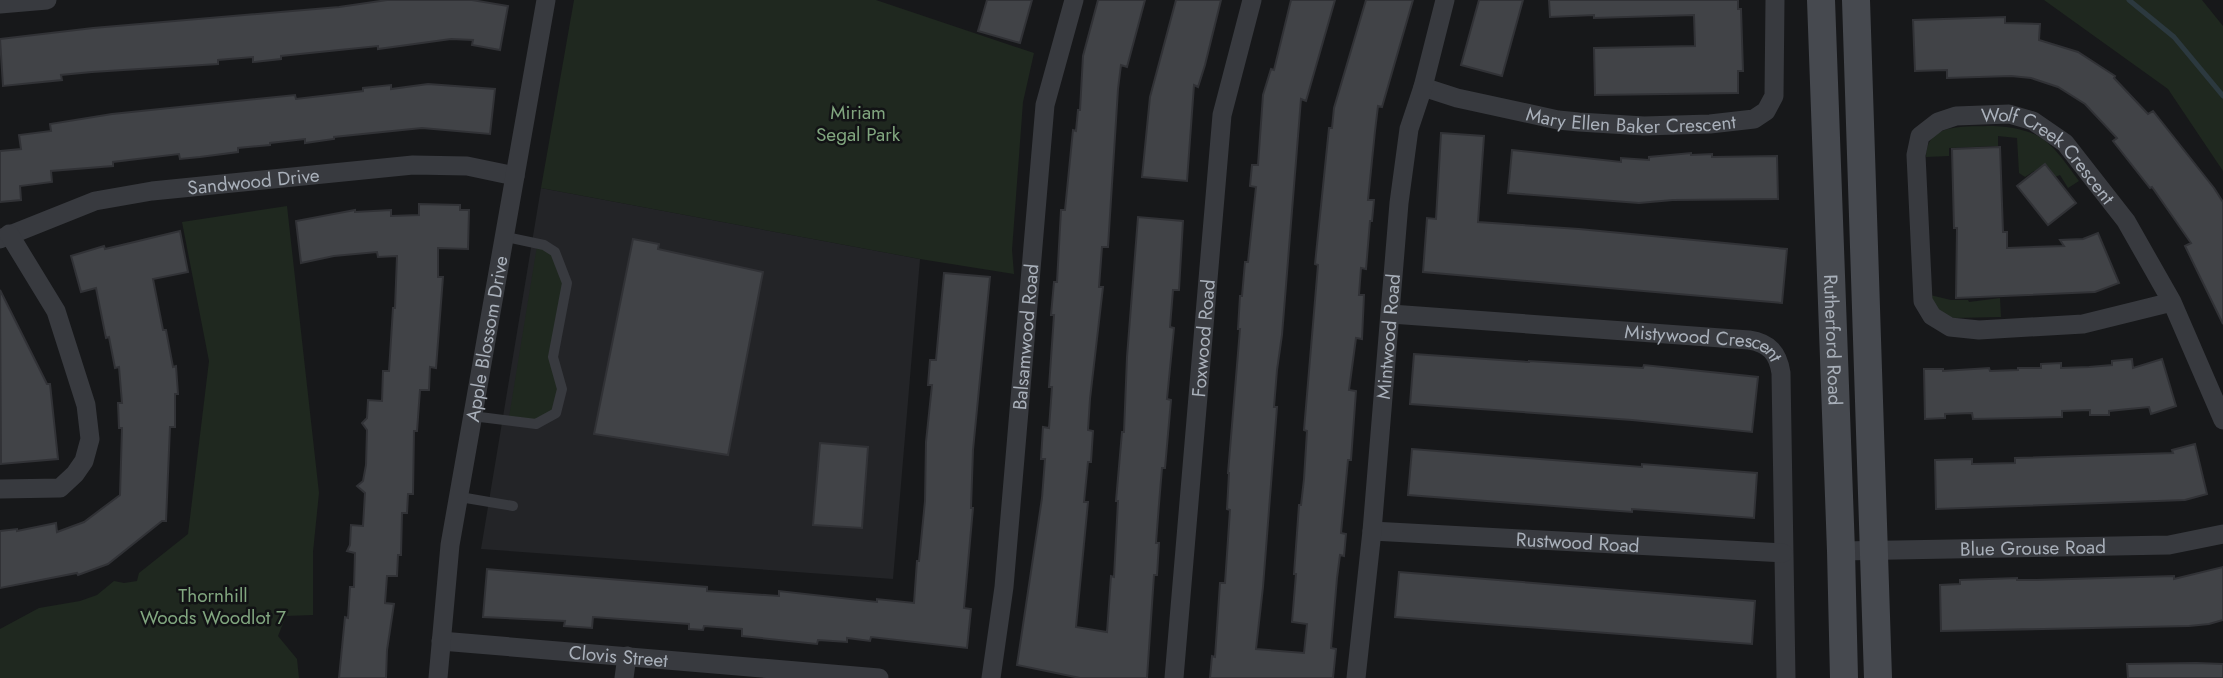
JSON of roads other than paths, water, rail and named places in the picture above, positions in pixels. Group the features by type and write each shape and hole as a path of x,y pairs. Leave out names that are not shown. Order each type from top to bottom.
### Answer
{"main road":[{"name":"Rutherford Road","path":"1821,0 1844,678"},
{"name":"Rutherford Road","path":"1856,0 1878,678"}],"street":[{"path":"0,4 47,0"},
{"name":"Apple Blossom Drive","path":"438,678 450,545 546,0"},
{"name":"Balsamwood Road","path":"991,678 1004,587 1044,113 1073,0"},
{"name":"Foxwood Road","path":"1174,678 1222,114 1252,0"},
{"name":"Mintwood Road","path":"1356,678 1372,531 1399,203 1409,129 1423,87 1445,0"},
{"name":"Mary Ellen Baker Crescent","path":"1423,87 1470,101 1578,122 1644,126 1732,123 1754,119 1766,111 1774,96 1775,0"},
{"name":"Wolf Creek Crescent","path":"2172,302 2070,325 1979,330 1950,327 1932,316 1923,301 1916,155 1920,136 1938,122 1956,116 2009,114 2033,121 2065,143 2126,221 2172,302 2223,420"},
{"name":"Sandwood Drive","path":"5,236 95,201 152,191 413,165 467,166 515,176"},
{"path":"0,489 60,488 84,461 90,439 86,405 56,311 5,236"},
{"name":"Mistywood Crescent","path":"1391,314 1749,340 1760,341 1771,348 1779,359 1781,373 1786,678"},
{"name":"Rustwood Road","path":"1372,531 1783,553"},
{"name":"Blue Grouse Road","path":"1841,551 2169,545 2223,534"},
{"name":"Clovis Street","path":"441,641 802,674 878,678"},
{"path":"624,678 627,656"}],"lane":[{"path":"472,416 536,424 556,413 562,389 553,357 567,283 555,252 544,244 506,237"},
{"path":"460,497 513,506"}],"waterway":[{"path":"2129,0 2174,37 2223,96"}],"park label":[{"name":"Miriam Segal Park","path":"858,123"},
{"name":"Thornhill Woods Woodlot 7","path":"213,606"}]}
